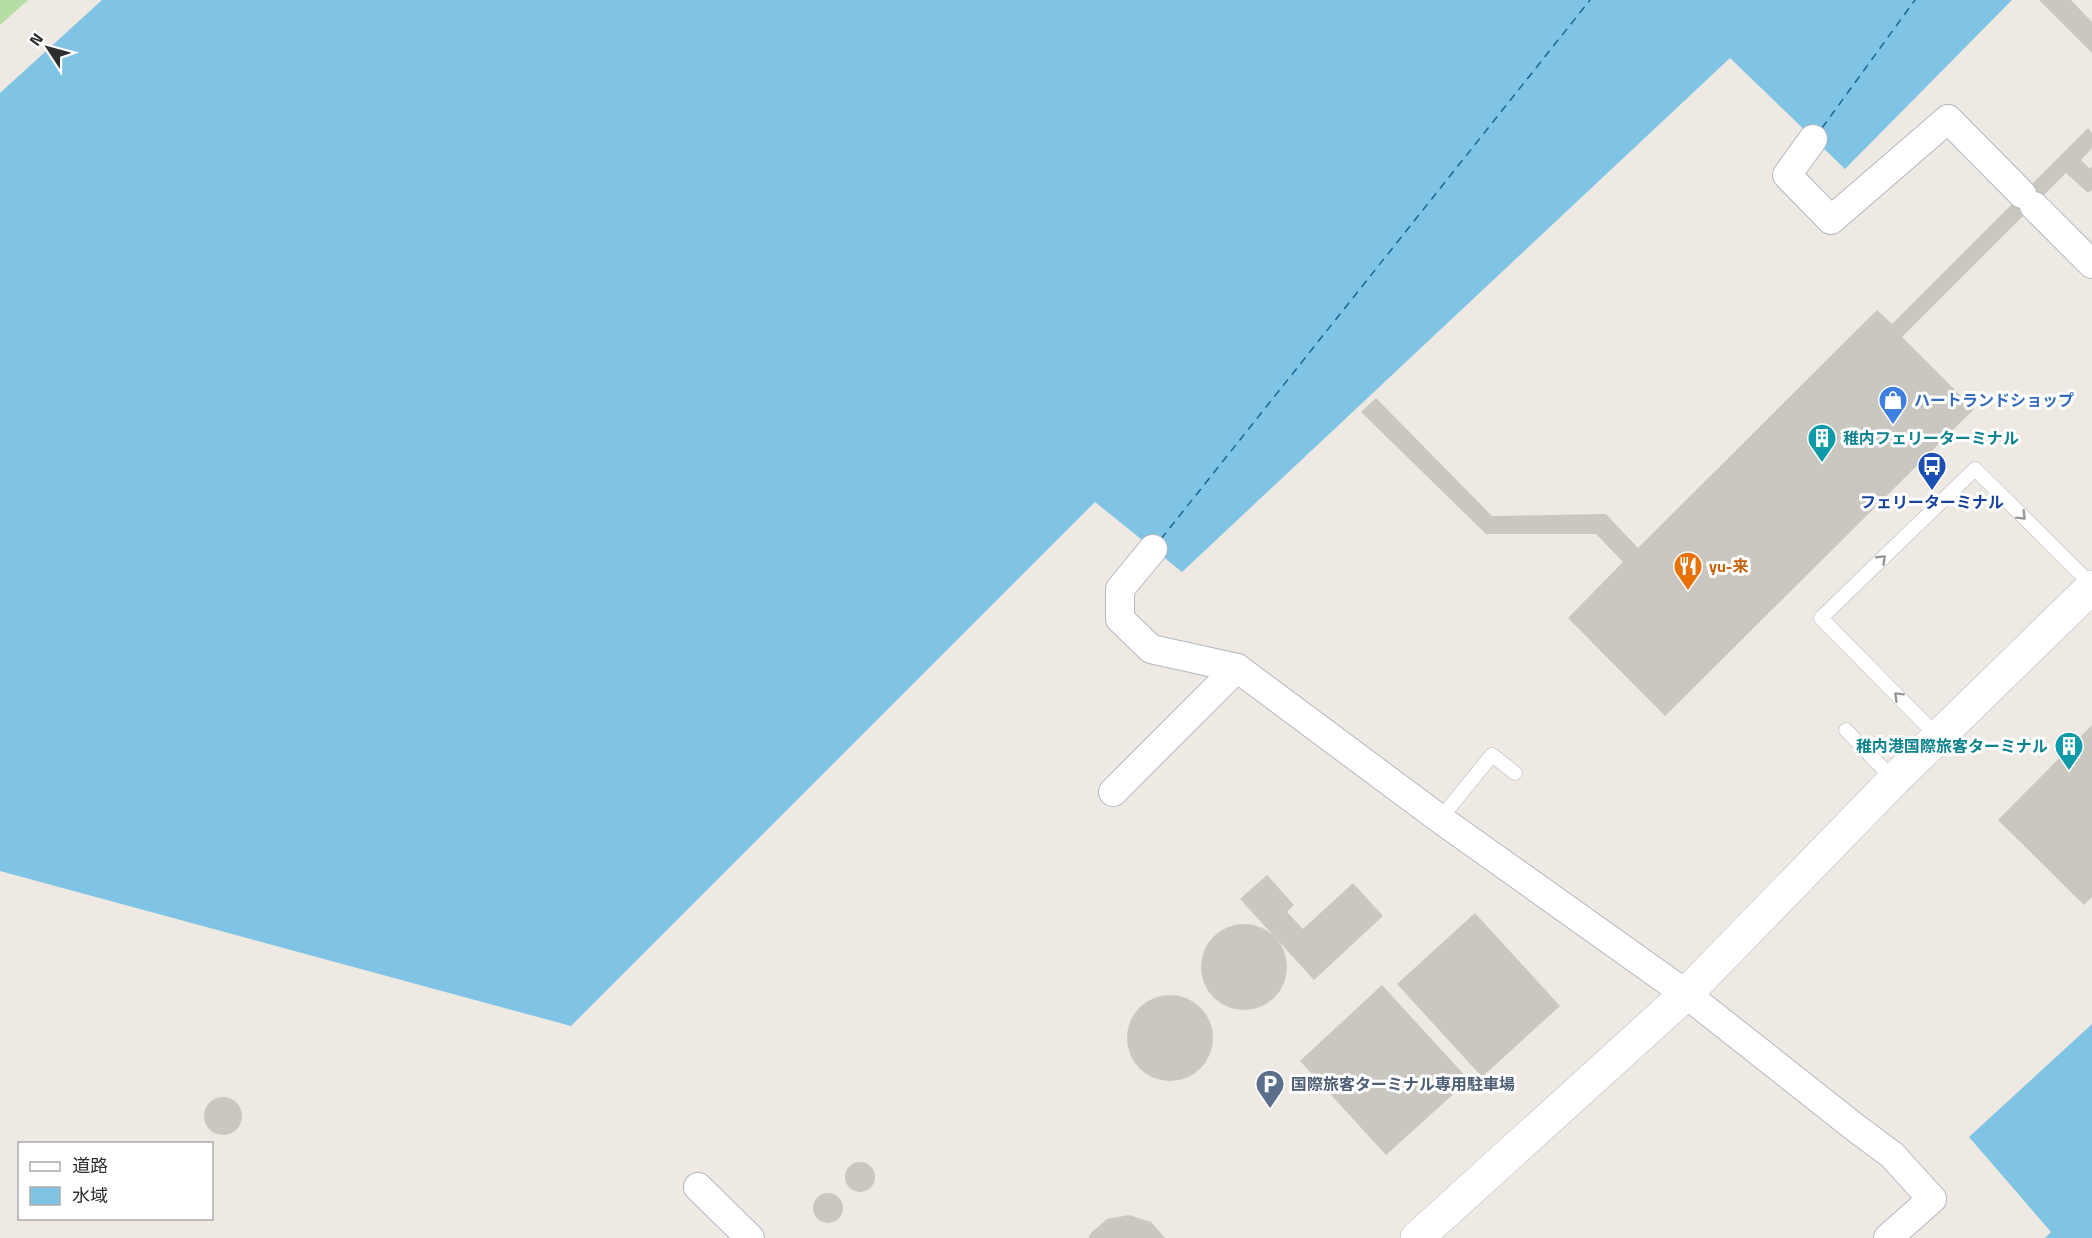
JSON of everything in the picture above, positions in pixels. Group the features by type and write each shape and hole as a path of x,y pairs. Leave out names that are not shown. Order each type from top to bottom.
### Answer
{"street":[{"path":"1814,139 1787,175 1832,220 1948,119 2092,264"},
{"path":"1154,549 1120,589 1120,619 1150,649 1237,668 1440,819 1686,994 1857,1130 1892,1155 1932,1199 1888,1238"},
{"path":"1417,1238 1686,994 1894,780 2092,586"},
{"path":"1113,792 1237,668"},
{"path":"698,1187 750,1238"}],"lane":[{"path":"1939,738 1821,618 1975,470 2092,586"},
{"path":"1846,730 1894,780"},
{"path":"1440,819 1492,755 1515,773"}],"green space":[{"path":"0,0 28,0 0,25"}],"water":[{"path":"102,0 2012,0 1845,169 1730,58 1182,572 1095,502 571,1026 0,871 0,93"},
{"path":"2092,1024 2092,1238 2045,1238 2051,1232 1969,1137"}],"building":[{"path":"2039,0 2071,0 2092,22 2092,53"},
{"name":"稚内フェリーターミナル","path":"2088,128 2092,133 2092,148 2081,160 2090,169 2092,166 2092,190 2088,193 2066,173 1902,337 1974,409 1665,716 1568,618 1623,562 1596,534 1486,534 1361,412 1376,398 1492,516 1606,514 1638,548 1877,310 1892,324"},
{"name":"稚内港国際旅客ターミナル","path":"2092,725 2092,897 2084,905 1998,820"},
{"path":"1267,875 1294,905 1287,912 1303,929 1353,883 1383,916 1314,980 1240,899"},
{"path":"1475,913 1560,1006 1482,1077 1397,984"},
{"path":"1244,924 1260,928 1274,937 1283,951 1287,967 1283,983 1274,997 1260,1006 1244,1010 1228,1006 1214,997 1205,983 1201,967 1205,951 1214,937 1228,928"},
{"path":"1382,985 1469,1080 1386,1155 1300,1061"},
{"path":"1170,995 1186,999 1200,1008 1209,1022 1213,1038 1209,1054 1200,1068 1186,1077 1170,1081 1154,1077 1140,1068 1131,1054 1127,1038 1131,1022 1140,1008 1154,999"},
{"path":"223,1097 236,1103 242,1116 236,1129 223,1135 210,1129 204,1116 210,1103"},
{"path":"860,1162 871,1166 875,1177 871,1188 860,1192 849,1188 845,1177 849,1166"},
{"path":"828,1193 839,1197 843,1208 839,1219 828,1223 817,1219 813,1208 817,1197"},
{"path":"1129,1215 1151,1222 1165,1238 1089,1238 1090,1234 1107,1219"}],"ferry route":[{"path":"1161,539 1590,0"},
{"path":"1822,128 1915,0"}],"place":[{"name":"ハートランドショップ","path":"1893,426"},
{"name":"稚内フェリーターミナル","path":"1822,464"},
{"name":"フェリーターミナル","path":"1932,492"},
{"name":"yu-来","path":"1688,592"},
{"name":"稚内港国際旅客ターミナル","path":"2069,772"},
{"name":"国際旅客ターミナル専用駐車場","path":"1270,1110"}]}
